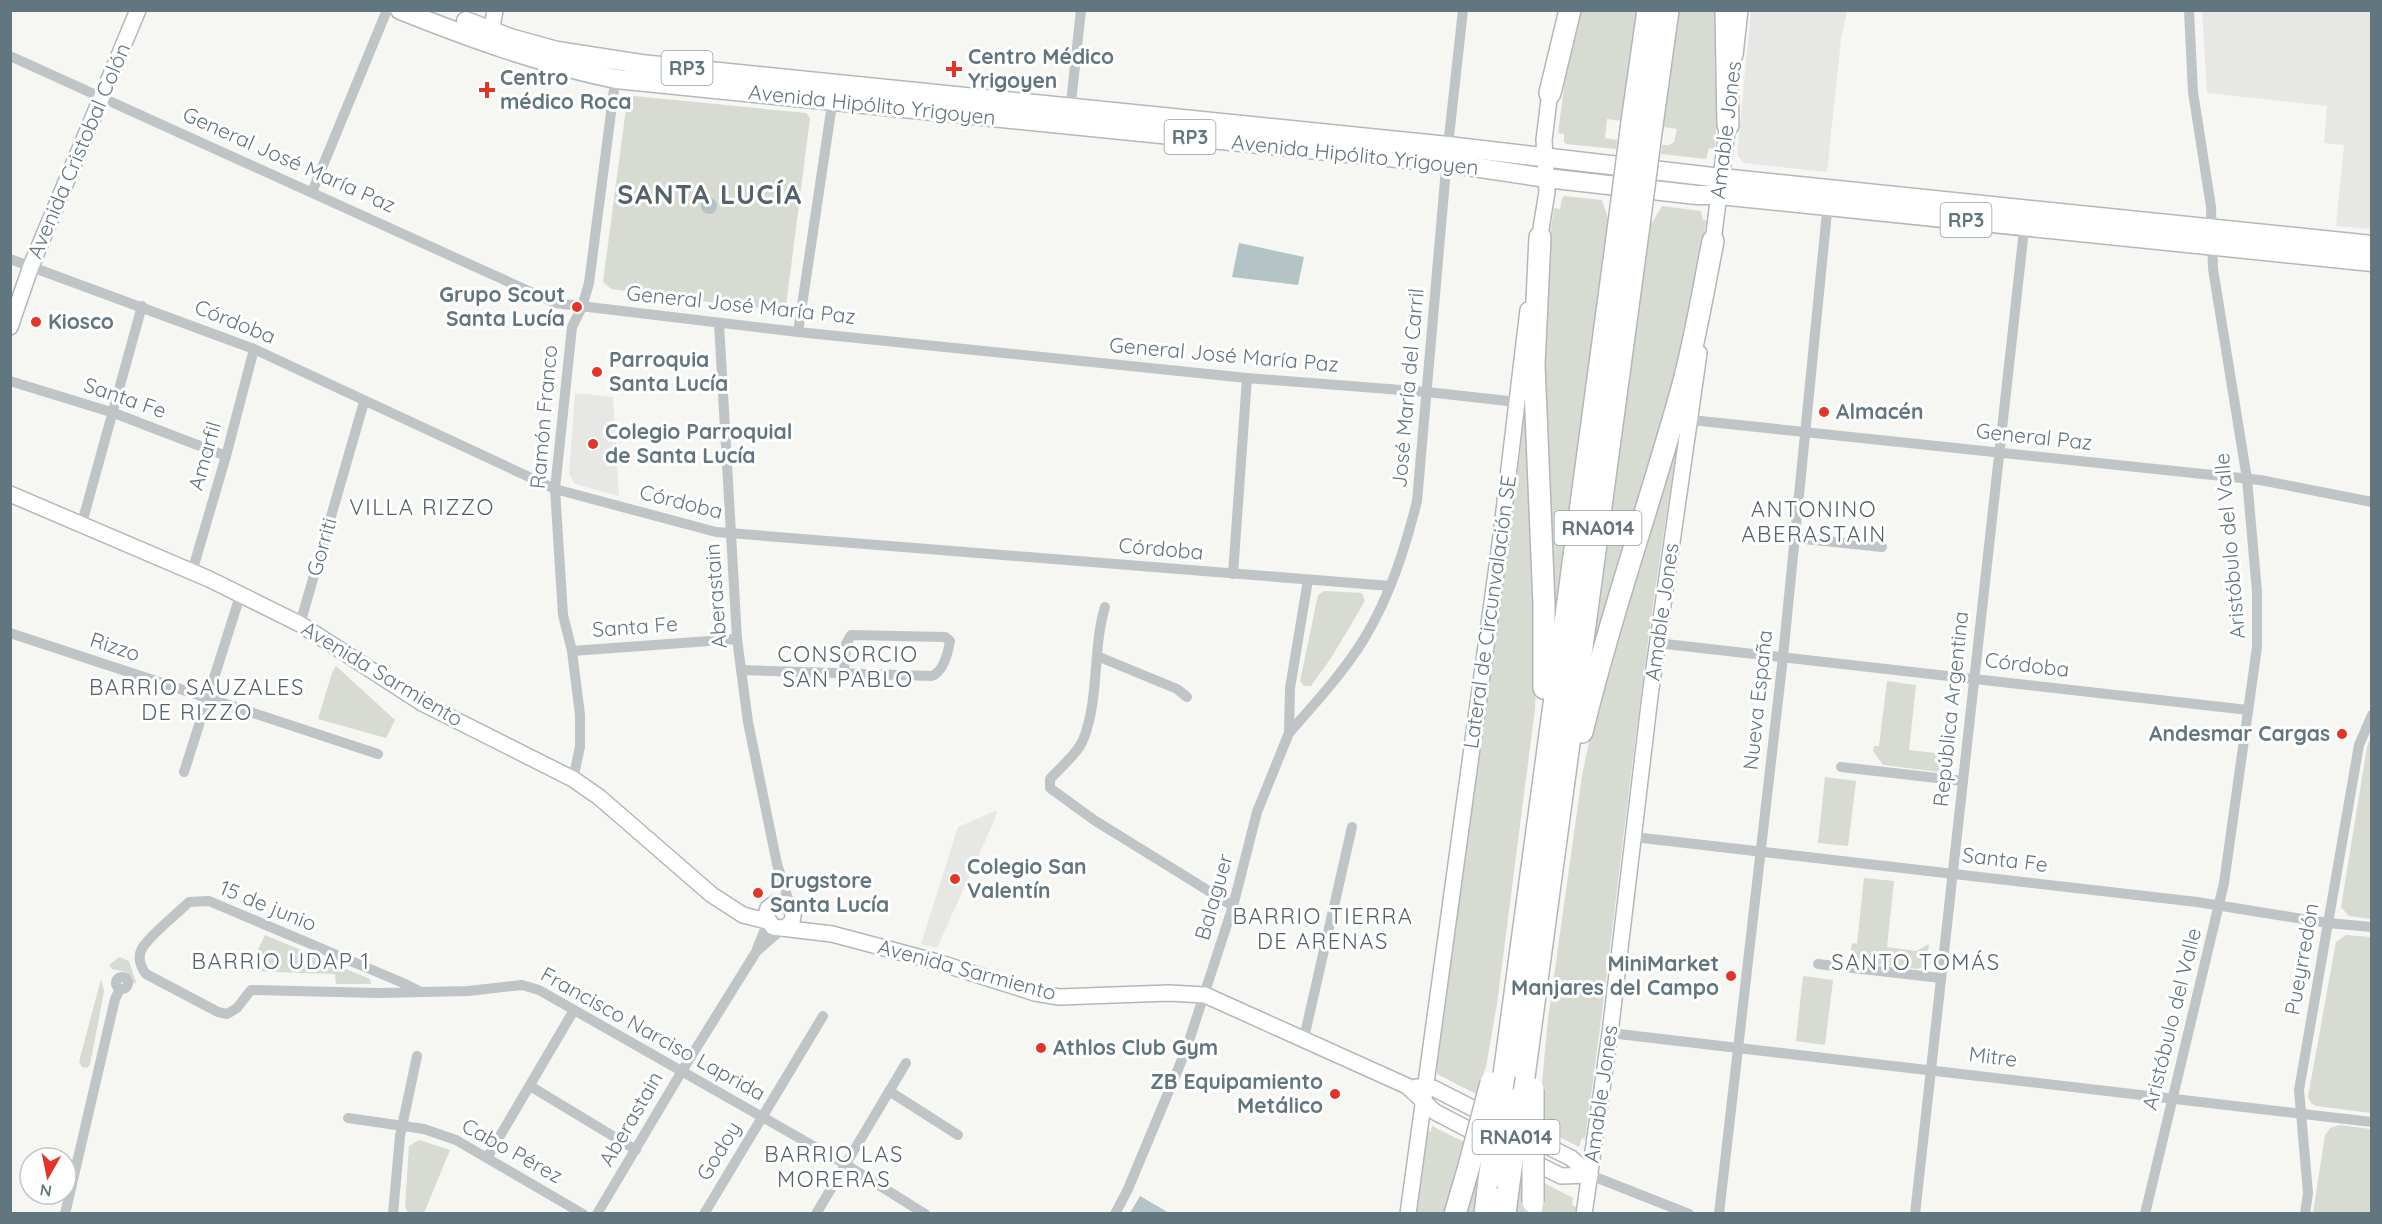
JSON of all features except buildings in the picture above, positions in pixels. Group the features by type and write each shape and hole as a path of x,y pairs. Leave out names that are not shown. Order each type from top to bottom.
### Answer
{"highway":[{"path":"1550,93 1570,10"},
{"name":"RNA014","path":"1505,1214 1528,1087 1550,881 1642,124 1647,10"},
{"name":"RNA014","path":"1642,124 1668,10"},
{"path":"1726,10 1728,125"},
{"name":"RNA014","path":"1485,1214 1499,1073 1518,965 1540,803 1629,224"},
{"path":"1540,237 1534,365 1545,632 1540,803"},
{"path":"1557,832 1596,676 1681,391 1694,340 1713,241"},
{"path":"1455,1214 1499,1073"},
{"path":"1528,1087 1533,1208"}],"main road":[{"name":"Avenida Hipólito Yrigoyen","path":"400,10 491,37"},
{"name":"Avenida Hipólito Yrigoyen","path":"435,10 529,57 617,70 1448,154 1545,157 1720,187 2212,237"},
{"name":"Avenida Hipólito Yrigoyen","path":"1448,154 1546,178 1697,195 1720,187"},
{"path":"2212,237 2372,245"},
{"path":"2212,237 2372,262"}],"street":[{"name":"Avenida Cristobal Colón","path":"10,327 31,266 138,10"},
{"path":"312,192 387,10"},
{"path":"491,37 495,10"},
{"path":"1070,116 1081,10"},
{"name":"José María del Carril","path":"1288,733 1329,688 1364,639 1390,586 1407,544 1418,501 1463,10"},
{"name":"Lateral de Circunvalación SE","path":"1408,1214 1497,566 1532,280 1547,192 1544,140 1560,10"},
{"name":"Amable Jones","path":"1584,1214 1610,1033 1657,643 1691,420 1740,10"},
{"name":"Aristóbulo del Valle","path":"2145,1214 2220,905 2257,647 2256,592 2247,479 2213,269 2211,207 2193,92 2189,10"},
{"name":"General José María Paz","path":"10,56 555,303 798,332 1247,378 1427,392 1517,402"},
{"name":"Ramón Franco","path":"573,779 580,747 580,715 572,651 563,615 555,489 572,327 582,307 589,283 617,70"},
{"path":"798,332 833,92"},
{"name":"Nueva España","path":"1719,1214 1783,657 1828,198"},
{"name":"República Argentina","path":"1915,1214 2026,218"},
{"name":"Córdoba","path":"10,259 142,306 254,350 555,489 731,535 1390,586"},
{"path":"82,523 142,306"},
{"name":"Aberastain","path":"719,323 737,639 747,722 777,864 791,909"},
{"name":"Amarfil","path":"192,572 254,350"},
{"path":"1233,574 1247,378"},
{"name":"Santa Fe","path":"10,381 114,413 226,456"},
{"name":"Gorriti","path":"300,624 364,402"},
{"name":"General Paz","path":"1691,420 2247,479 2372,502"},
{"name":"Avenida Sarmiento","path":"10,494 241,593 300,624 422,702 573,779 599,797 700,886 743,915 774,919 937,962 1035,993 1059,997 1169,993 1206,995 1424,1095 1433,1088 1571,1158 1590,1175 1689,1214"},
{"path":"1795,538 1882,547"},
{"name":"Balaguer","path":"1114,1214 1128,1189 1182,1060 1206,995 1233,906 1257,812 1288,733 1290,688 1308,580"},
{"path":"184,772 241,593"},
{"path":"1105,607 1098,629 1090,710 1082,742 1050,779 1050,788 1094,820 1233,906"},
{"name":"Rizzo","path":"10,633 378,754"},
{"path":"741,670 932,676 938,673 942,666 950,641 945,637 851,635 846,644 844,672"},
{"name":"Santa Fe","path":"572,651 737,639"},
{"name":"Córdoba","path":"1657,643 2248,710"},
{"path":"1097,656 1177,689 1187,698"},
{"name":"Pueyrredón","path":"2305,1214 2308,1193 2299,1090 2360,741 2372,715"},
{"path":"1841,767 1963,781"},
{"path":"1304,1038 1352,827"},
{"name":"Santa Fe","path":"1634,837 2220,905 2328,923 2372,927"},
{"name":"Aberastain","path":"597,1214 774,919 777,864"},
{"name":"15 de junio","path":"237,1008 227,1014 218,1012 146,974 141,967 142,948 189,902 209,902 421,992"},
{"path":"780,902 791,909 792,921 774,919 780,902"},
{"name":"Avenida Sarmiento","path":"791,909 832,934"},
{"path":"1818,964 1941,978"},
{"name":"Francisco Narciso Laprida","path":"237,1008 251,990 421,992 468,991 522,985 539,990 844,1164 925,1214"},
{"path":"65,1214 115,999 120,989"},
{"path":"488,1158 574,1010"},
{"name":"Godoy","path":"704,1214 823,1016"},
{"name":"Mitre","path":"1610,1033 2372,1122"},
{"path":"393,1214 401,1125 417,1056"},
{"path":"816,1214 906,1063"},
{"path":"530,1086 636,1150"},
{"path":"889,1091 958,1135"},
{"name":"Cabo Pérez","path":"348,1118 424,1129 456,1140 582,1214"}],"shaded area":[{"path":"1574,11 1637,11 1622,121 1607,119 1605,138 1617,140 1616,149 1566,144 1564,134 1558,133"},
{"path":"1678,11 1722,11 1715,149 1709,148 1706,159 1661,154 1662,145 1674,142 1677,129 1663,127"},
{"path":"1751,11 1847,11 1841,40 1827,172 1744,163 1737,155"},
{"path":"2202,11 2371,11 2371,229 2336,226 2344,145 2324,143 2327,106 2207,93"},
{"path":"634,96 806,113 810,118 786,306 780,311 611,289 603,282 627,101"},
{"path":"1564,196 1602,200 1609,222 1551,654 1542,285 1554,208 1560,209"},
{"path":"706,198 712,198 717,206 715,212 706,214 701,209 701,203"},
{"path":"1662,206 1701,211 1703,220 1706,220 1694,311 1591,663 1650,226"},
{"path":"1239,243 1304,257 1298,285 1232,277"},
{"path":"1528,371 1537,663 1535,709 1497,1004 1486,1067 1476,1094 1437,1074 1437,1065 1520,454"},
{"name":"Colegio Parroquial de Santa Lucía","path":"575,393 613,397 619,496 575,484 569,474"},
{"path":"1681,428 1653,605 1585,1139 1582,1138 1579,1147 1542,1128 1541,1093 1548,1019 1582,776 1598,698"},
{"path":"1324,591 1362,593 1365,601 1331,658 1311,686 1304,686 1300,681 1318,595"},
{"path":"336,666 395,720 386,738 318,719"},
{"path":"1887,681 1916,685 1909,750 1945,754 1951,750 1949,767 1939,772 1883,765 1873,751 1874,746 1879,746"},
{"path":"2371,737 2372,919 2349,916 2341,907 2367,747"},
{"path":"1825,777 1856,781 1848,846 1818,843"},
{"name":"Colegio San Valentín","path":"997,812 994,821 937,948 921,944 958,827"},
{"path":"1864,878 1894,881 1887,947 1916,951 1929,944 1926,964 1918,969 1862,963 1851,949 1852,943 1857,944"},
{"path":"265,935 370,979 371,984 336,984 335,974 248,971"},
{"path":"2346,935 2371,937 2371,1113 2316,1106 2308,1097 2336,942"},
{"path":"119,957 129,961 136,982 134,984 126,972 112,969 109,965"},
{"path":"1803,976 1833,980 1825,1045 1796,1041"},
{"path":"101,979 104,991 90,1065 87,1068 82,1067 79,1062"},
{"path":"2339,1125 2371,1129 2371,1213 2313,1213 2325,1135 2330,1128"},
{"path":"1432,1126 1466,1143 1447,1213 1414,1214 1426,1130 1431,1132"},
{"path":"1526,1132 1528,1213 1515,1214"},
{"path":"419,1140 450,1150 424,1213 408,1213 405,1206 409,1146"},
{"path":"1471,1179 1477,1184 1474,1213 1459,1214"},
{"path":"1542,1182 1573,1198 1572,1205 1576,1207 1575,1213 1542,1214"},
{"path":"1140,1196 1169,1213 1130,1213"}],"place":[{"name":"Centro Médico Yrigoyen","path":"954,69"},
{"name":"Centro médico Roca","path":"487,90"},
{"name":"Grupo Scout Santa Lucía","path":"577,307"},
{"name":"Kiosco","path":"36,322"},
{"name":"Parroquia Santa Lucía","path":"597,372"},
{"name":"Almacén","path":"1824,412"},
{"name":"Colegio Parroquial de Santa Lucía","path":"593,444"},
{"name":"Andesmar Cargas","path":"2342,734"},
{"name":"Colegio San Valentín","path":"955,879"},
{"name":"Drugstore Santa Lucía","path":"758,893"},
{"name":"MiniMarket Manjares del Campo","path":"1731,976"},
{"name":"Athlos Club Gym","path":"1041,1048"},
{"name":"ZB Equipamiento Metálico","path":"1335,1094"}],"district":[{"name":"SANTA LUCÍA","path":"710,195"},
{"name":"VILLA RIZZO","path":"422,507"},
{"name":"ANTONINO ABERASTAIN","path":"1814,522"},
{"name":"CONSORCIO SAN PABLO","path":"848,666"},
{"name":"BARRIO SAUZALES DE RIZZO","path":"197,700"},
{"name":"BARRIO TIERRA DE ARENAS","path":"1323,928"},
{"name":"BARRIO UDAP 1","path":"281,961"},
{"name":"SANTO TOMÁS","path":"1916,962"},
{"name":"BARRIO LAS MORERAS","path":"834,1166"}]}
